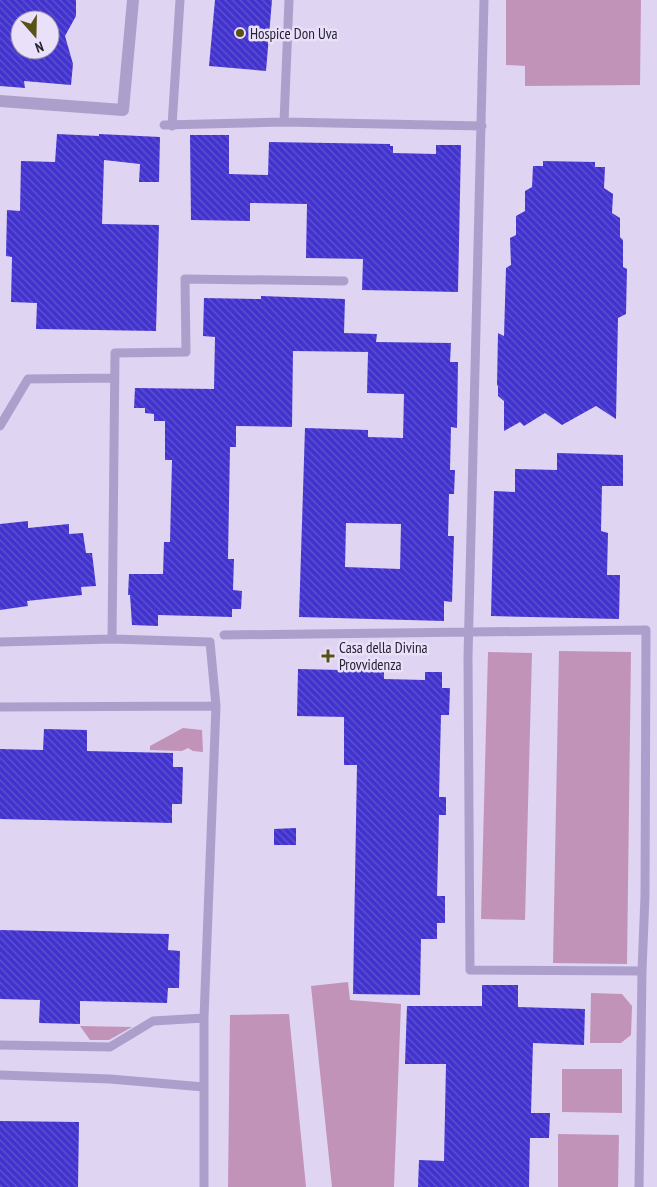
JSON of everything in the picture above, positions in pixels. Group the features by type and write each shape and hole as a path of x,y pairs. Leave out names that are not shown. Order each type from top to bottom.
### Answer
{"street":[{"path":"0,101 123,110 133,0"}],"lane":[{"path":"180,0 168,125 284,122 482,126"},
{"path":"284,122 289,0"},
{"path":"484,0 469,634 470,970 642,971"},
{"path":"112,639 115,353 186,352 185,279 344,281"},
{"path":"0,426 28,379 114,378"},
{"path":"224,635 469,634 646,630 645,896 639,1187"},
{"path":"0,642 112,639 210,642 216,706 204,1018 204,1187"},
{"path":"0,707 216,706"},
{"path":"0,1045 110,1047 153,1021 204,1018"},
{"path":"0,1075 110,1079 204,1087"}],"shaded area":[{"path":"506,0 641,0 640,85 525,86 525,66 506,65"},
{"path":"559,651 631,652 627,964 553,963"},
{"path":"488,652 532,653 525,920 481,919"},
{"path":"183,728 202,730 203,752 193,751 188,748 182,751 150,750 150,746"},
{"path":"348,982 350,1000 401,1004 394,1187 332,1187 311,986"},
{"path":"591,993 622,994 632,1006 631,1035 621,1043 590,1043"},
{"path":"289,1014 306,1187 228,1187 230,1015"},
{"path":"80,1026 132,1027 109,1040 90,1040"},
{"path":"562,1069 622,1069 622,1113 562,1112"},
{"path":"558,1134 619,1135 618,1187 558,1187"}],"building":[{"path":"0,0 76,0 76,16 65,36 73,64 71,85 24,81 25,88 0,86"},
{"name":"Hospice Don Uva","path":"215,0 272,0 266,71 209,66"},
{"path":"57,134 160,137 159,182 139,182 140,164 104,160 102,224 159,225 156,331 36,329 37,303 11,302 12,257 6,256 7,210 20,211 21,161 55,162"},
{"path":"190,135 229,135 229,174 268,175 269,142 390,144 390,146 393,146 393,153 436,154 436,145 461,145 458,292 362,290 363,259 306,258 307,204 250,203 250,221 191,220"},
{"path":"543,161 595,162 595,167 605,167 604,188 613,194 612,213 620,218 620,237 623,240 623,267 627,269 626,314 618,318 616,419 596,406 562,425 545,413 524,426 520,422 504,431 504,401 498,396 497,385 498,333 504,336 506,268 511,265 510,238 516,235 516,216 525,211 525,191 532,187 533,166 543,166"},
{"path":"261,296 345,299 344,333 377,334 376,342 451,343 450,362 458,362 457,428 451,427 450,470 455,470 454,494 449,494 448,536 454,536 452,602 444,601 444,621 299,617 305,428 368,430 368,437 403,438 404,394 367,393 368,352 293,351 292,427 236,426 236,447 230,447 228,559 234,559 233,590 242,591 241,609 232,609 232,617 158,615 158,626 132,625 130,595 128,595 129,574 163,574 164,542 170,542 172,460 165,460 165,421 154,421 154,414 145,413 145,408 134,408 135,388 214,389 215,337 203,336 204,298 261,299","holes":["346,523 401,524 400,569 345,567"]},
{"path":"557,453 623,455 623,486 602,486 601,531 608,533 607,575 620,575 619,619 491,616 494,491 515,492 515,469 557,470"},
{"path":"28,521 28,528 69,524 69,534 83,533 86,553 92,553 96,586 81,587 82,595 27,601 28,606 0,610 0,524"},
{"path":"298,669 384,671 384,679 425,680 425,672 442,672 442,688 450,688 449,715 441,715 439,797 446,797 446,815 439,815 437,896 445,896 445,923 437,923 437,939 421,939 420,995 353,994 357,765 344,765 344,717 297,716"},
{"path":"44,729 87,730 87,751 173,753 173,767 183,767 182,804 172,804 172,823 0,819 0,749 43,750"},
{"path":"296,828 296,845 274,845 274,829"},
{"path":"0,930 169,934 168,950 180,951 179,988 168,988 167,1003 80,1001 80,1024 39,1023 40,1000 0,999"},
{"path":"482,985 518,985 518,1007 585,1009 584,1045 533,1043 531,1113 550,1113 549,1138 530,1138 529,1187 418,1187 419,1160 444,1161 446,1064 405,1064 407,1006 482,1006"},
{"path":"0,1121 79,1122 78,1187 0,1187"}],"place":[{"name":"Hospice Don Uva","path":"240,33"},
{"name":"Casa della Divina Provvidenza","path":"328,656"}]}
